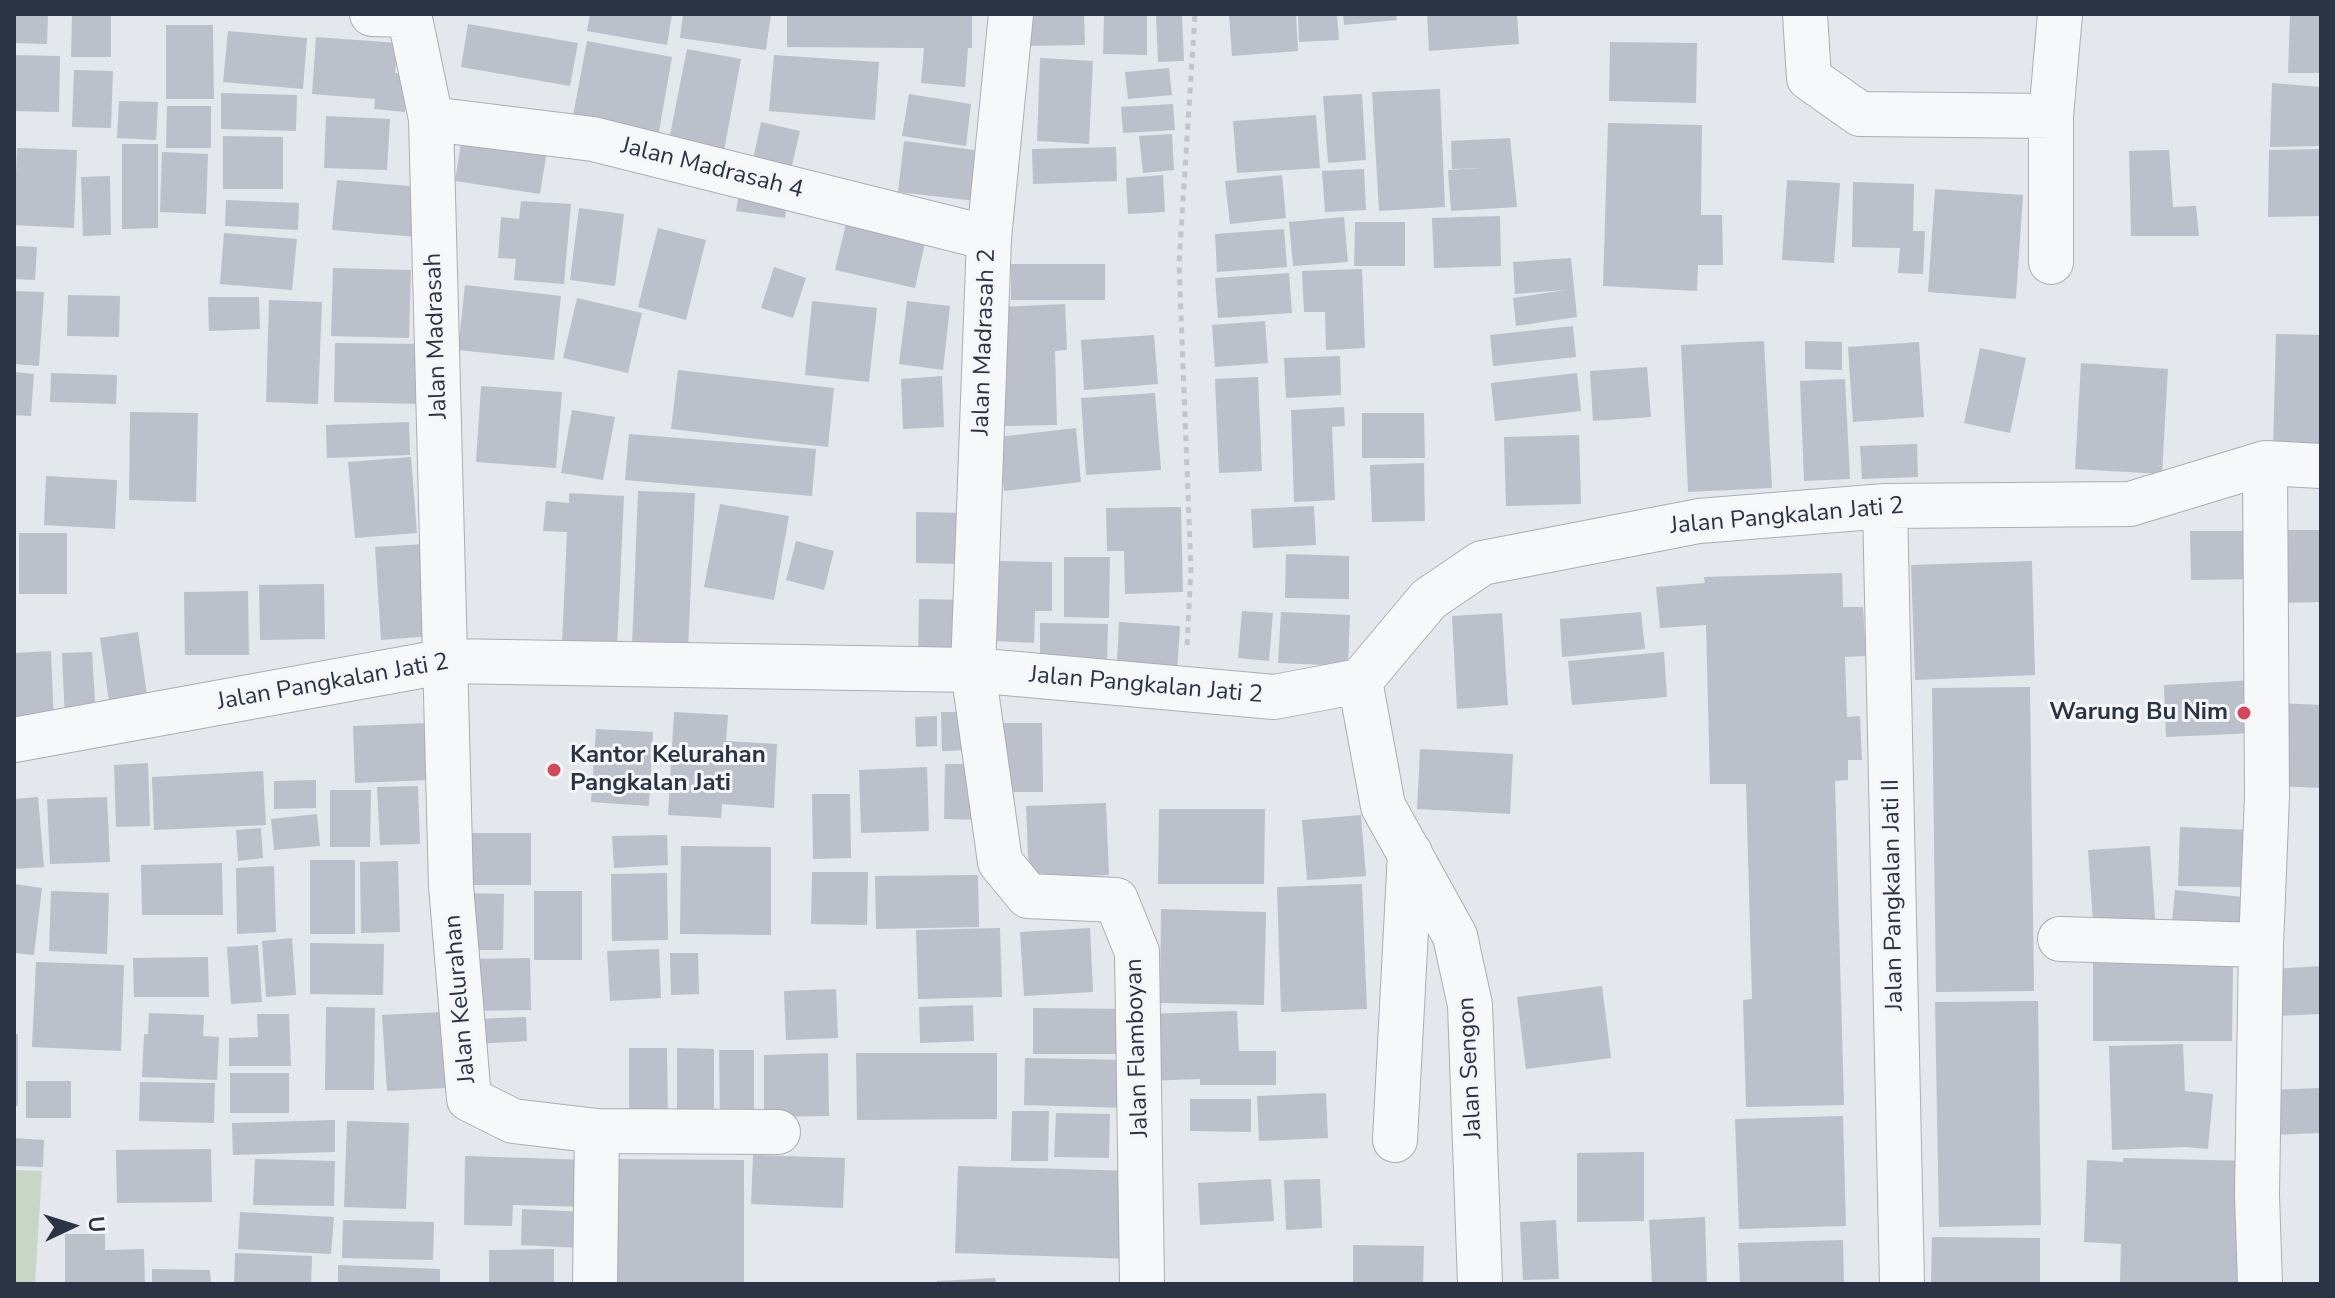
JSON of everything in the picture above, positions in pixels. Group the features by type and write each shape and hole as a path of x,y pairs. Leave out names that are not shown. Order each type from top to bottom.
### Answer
{"street":[{"name":"Jalan Madrasah","path":"397,14 431,119 447,661"},
{"name":"Jalan Madrasah 2","path":"973,670 989,238 1011,14"},
{"path":"1805,14 1809,78 1860,114 2051,116"},
{"path":"2051,262 2051,116 2060,14"},
{"name":"Jalan Madrasah 4","path":"431,119 593,139 989,238"},
{"name":"Jalan Pangkalan Jati 2","path":"14,740 447,661 973,670 1274,697 1360,681 1429,599 1482,563 1699,521 1885,506 2130,504 2265,463 2321,466"},
{"path":"2260,1284 2257,1195 2267,796 2265,463"},
{"name":"Jalan Pangkalan Jati II","path":"1885,506 1902,1284"},
{"name":"Jalan Kelurahan","path":"447,661 451,886 469,1099 513,1121 597,1131"},
{"name":"Jalan Flamboyan","path":"973,670 1000,862 1028,896 1116,900 1137,952 1142,1284"},
{"name":"Jalan Sengon","path":"1360,681 1383,806 1455,936 1470,1005 1480,1284"},
{"path":"1395,1140 1410,853"},
{"path":"2060,939 2261,945"},
{"path":"595,1284 597,1131 778,1132"}],"path":[{"path":"1184,690 1191,570 1179,263 1195,14"}],"green space":[{"path":"14,1170 42,1171 35,1284 14,1284"}],"building":[{"path":"14,14 48,14 47,44 14,43"},
{"path":"72,14 111,14 111,57 71,57"},
{"path":"590,14 672,14 667,45 587,31"},
{"path":"683,14 771,14 766,50 680,38"},
{"path":"787,14 972,14 972,48 968,48 965,87 921,83 924,48 787,47"},
{"path":"1025,14 1084,14 1085,45 1026,46"},
{"path":"1104,14 1147,14 1147,55 1103,54"},
{"path":"1156,14 1182,14 1184,61 1158,62"},
{"path":"1229,14 1296,14 1298,51 1232,56"},
{"path":"1298,14 1337,14 1339,40 1299,42"},
{"path":"1343,14 1396,14 1397,20 1344,25"},
{"path":"1427,14 1517,14 1519,44 1429,51"},
{"path":"2290,14 2321,14 2321,73 2288,73"},
{"path":"468,24 578,43 570,86 461,67"},
{"path":"166,25 213,25 214,99 166,99"},
{"path":"228,31 307,38 303,89 223,82"},
{"path":"316,37 398,43 395,73 409,74 405,112 374,109 375,99 312,94"},
{"path":"587,41 672,57 658,137 572,121"},
{"path":"1610,42 1697,43 1696,103 1609,101"},
{"path":"687,49 741,59 723,156 668,145"},
{"path":"14,55 60,56 59,112 14,111"},
{"path":"774,55 879,62 875,120 769,111"},
{"path":"1040,58 1093,61 1089,144 1037,141"},
{"path":"1169,68 1172,95 1128,99 1125,72"},
{"path":"74,70 113,71 111,128 72,127"},
{"path":"2272,83 2321,87 2321,146 2270,147"},
{"path":"1440,89 1445,207 1379,211 1372,92"},
{"path":"221,93 297,95 296,131 221,129"},
{"path":"909,94 971,104 966,146 902,136"},
{"path":"1362,94 1366,160 1328,163 1323,96"},
{"path":"119,101 158,102 156,140 117,138"},
{"path":"1173,104 1175,130 1123,133 1121,107"},
{"path":"167,106 211,106 211,148 166,148"},
{"path":"1316,115 1320,168 1237,173 1233,121"},
{"path":"326,116 390,119 387,170 324,168"},
{"path":"761,122 800,131 789,178 751,169"},
{"path":"1608,123 1702,125 1701,215 1722,215 1723,265 1698,265 1697,291 1603,286"},
{"path":"463,130 548,144 540,194 455,181"},
{"path":"1172,134 1174,170 1143,173 1139,136"},
{"path":"223,136 283,137 283,189 223,189"},
{"path":"1510,138 1517,207 1451,211 1448,170 1481,168 1452,169 1451,141"},
{"path":"904,141 982,151 976,201 898,192"},
{"path":"122,144 158,144 158,228 122,229"},
{"path":"1116,147 1117,181 1033,184 1032,149"},
{"path":"17,148 77,150 74,228 14,225"},
{"path":"2321,149 2321,216 2268,217 2269,150"},
{"path":"2169,150 2173,207 2196,206 2199,236 2131,236 2129,151"},
{"path":"162,152 208,154 206,214 160,212"},
{"path":"1364,169 1366,210 1325,212 1322,171"},
{"path":"1163,175 1165,212 1128,214 1126,178"},
{"path":"1282,175 1286,218 1230,224 1225,181"},
{"path":"110,176 111,235 83,236 81,177"},
{"path":"337,180 422,187 418,237 332,230"},
{"path":"1787,180 1840,183 1834,263 1782,260"},
{"path":"1853,182 1914,184 1913,231 1925,231 1923,274 1898,273 1900,248 1852,247"},
{"path":"740,187 788,195 785,218 736,211"},
{"path":"1935,189 2023,195 2016,299 1928,292"},
{"path":"226,200 299,203 298,230 225,226"},
{"path":"521,201 571,204 564,284 514,280 516,259 498,258 501,217 519,219"},
{"path":"579,208 624,214 615,286 570,280"},
{"path":"849,211 928,229 915,288 835,270"},
{"path":"1500,216 1501,266 1434,268 1432,218"},
{"path":"1344,217 1348,262 1293,266 1289,222"},
{"path":"1355,222 1405,222 1405,266 1354,266"},
{"path":"658,228 706,240 686,320 638,307"},
{"path":"1284,229 1287,267 1217,272 1215,234"},
{"path":"224,233 297,239 292,290 220,284"},
{"path":"14,246 37,247 35,280 14,279"},
{"path":"1571,258 1577,317 1516,326 1513,298 1565,290 1515,294 1513,262"},
{"path":"1011,264 1105,264 1105,300 1011,300"},
{"path":"774,267 806,278 793,318 761,308"},
{"path":"333,268 411,270 409,338 331,336"},
{"path":"1362,269 1365,348 1326,350 1325,312 1304,312 1302,271"},
{"path":"1289,273 1292,313 1218,318 1215,278"},
{"path":"465,285 561,296 554,360 458,350"},
{"path":"14,291 44,292 39,366 14,364"},
{"path":"68,295 120,296 119,337 67,336"},
{"path":"208,297 259,297 260,329 209,331"},
{"path":"577,298 642,313 628,373 563,358"},
{"path":"269,300 322,302 318,404 266,402"},
{"path":"812,301 877,308 869,382 805,375"},
{"path":"907,301 950,306 943,370 899,364"},
{"path":"1065,304 1067,350 1055,351 1057,425 1003,426 999,307"},
{"path":"1265,321 1268,363 1215,367 1212,325"},
{"path":"1573,326 1576,357 1493,366 1490,335"},
{"path":"2276,334 2321,335 2321,450 2273,449"},
{"path":"1154,335 1158,384 1084,390 1081,340"},
{"path":"1764,341 1772,488 1688,492 1681,345"},
{"path":"1805,341 1842,342 1842,370 1805,369"},
{"path":"1919,342 1924,417 1853,422 1848,347"},
{"path":"335,343 422,344 421,404 334,402"},
{"path":"1980,348 2026,358 2010,433 1964,423"},
{"path":"1340,356 1341,395 1286,398 1284,358"},
{"path":"2081,363 2168,369 2162,474 2075,469"},
{"path":"1647,367 1651,417 1593,421 1590,371"},
{"path":"678,370 834,388 828,447 671,429"},
{"path":"14,372 34,374 31,416 14,415"},
{"path":"51,373 117,375 116,404 50,402"},
{"path":"1577,373 1581,411 1495,421 1491,383"},
{"path":"942,376 944,427 903,429 901,379"},
{"path":"1258,377 1262,471 1219,473 1215,379"},
{"path":"1845,379 1850,479 1804,481 1800,381"},
{"path":"481,386 562,392 556,468 476,462"},
{"path":"1155,393 1161,470 1086,475 1081,398"},
{"path":"1344,407 1345,426 1332,427 1335,500 1294,502 1291,410"},
{"path":"572,410 615,417 603,480 561,473"},
{"path":"130,412 198,413 196,502 129,500"},
{"path":"1362,413 1424,413 1425,458 1362,458"},
{"path":"409,422 410,455 327,458 326,425"},
{"path":"1076,428 1081,482 1004,491 998,437"},
{"path":"629,434 816,449 812,496 625,480"},
{"path":"1579,435 1581,504 1506,506 1504,437"},
{"path":"1917,444 1918,477 1862,479 1860,446"},
{"path":"411,457 417,533 355,538 348,462"},
{"path":"1424,463 1425,521 1372,522 1370,465"},
{"path":"46,476 117,480 115,529 44,525"},
{"path":"638,491 695,493 688,649 632,647"},
{"path":"569,493 624,496 617,647 562,644 567,532 543,531 546,501 569,503"},
{"path":"720,504 789,516 774,600 704,587"},
{"path":"1314,506 1316,545 1253,548 1251,509"},
{"path":"1181,507 1183,592 1125,594 1124,551 1107,551 1106,508"},
{"path":"916,512 963,513 962,564 916,563"},
{"path":"2280,530 2321,530 2321,602 2281,603"},
{"path":"2190,531 2260,531 2260,579 2191,580"},
{"path":"19,533 67,533 67,594 19,594"},
{"path":"796,541 834,551 824,590 786,580"},
{"path":"425,544 431,636 381,640 375,547"},
{"path":"1286,554 1349,556 1349,599 1285,598"},
{"path":"1064,557 1110,557 1109,618 1064,617"},
{"path":"1000,561 1052,562 1052,611 1035,611 1034,643 996,641"},
{"path":"2032,561 2035,675 1915,680 1911,565"},
{"path":"1842,573 1843,607 1863,607 1866,656 1845,657 1847,717 1860,716 1862,760 1848,760 1848,780 1835,781 1844,1105 1746,1107 1743,1000 1752,999 1746,784 1710,784 1706,625 1660,628 1656,587 1705,583 1704,577"},
{"path":"324,584 325,639 260,640 259,585"},
{"path":"248,591 249,655 185,655 184,592"},
{"path":"919,599 964,600 965,664 918,663"},
{"path":"1242,611 1273,613 1269,661 1238,658"},
{"path":"1281,612 1350,615 1348,666 1278,663"},
{"path":"1641,612 1645,649 1562,657 1560,619"},
{"path":"1502,613 1508,705 1457,709 1452,616"},
{"path":"1119,622 1180,626 1176,686 1116,682"},
{"path":"1040,623 1108,624 1107,665 1040,664"},
{"path":"138,632 149,709 111,715 100,638"},
{"path":"51,651 54,727 14,729 14,653"},
{"path":"92,652 96,718 65,720 62,653"},
{"path":"1664,652 1667,697 1572,705 1568,661"},
{"path":"2255,680 2258,733 2166,737 2164,685"},
{"path":"2030,687 2034,991 1936,992 1932,688"},
{"path":"2278,703 2321,705 2321,788 2274,786"},
{"path":"674,712 728,715 726,741 777,744 774,808 722,804 721,818 668,815"},
{"path":"941,712 974,712 976,750 942,751"},
{"path":"937,716 937,746 916,747 915,717"},
{"path":"427,723 430,780 355,783 353,726"},
{"path":"1002,723 1042,723 1043,792 1003,792"},
{"path":"596,729 653,732 649,806 591,802"},
{"path":"1420,749 1513,754 1510,814 1417,809"},
{"path":"148,763 150,826 116,827 114,765"},
{"path":"945,764 984,764 983,820 944,819"},
{"path":"927,767 929,831 861,833 859,770"},
{"path":"263,771 266,825 154,830 152,777"},
{"path":"316,780 316,808 274,809 274,781"},
{"path":"418,786 420,844 380,845 377,787"},
{"path":"330,790 371,790 370,847 330,847"},
{"path":"812,794 850,794 851,858 813,859"},
{"path":"38,797 44,867 14,869 14,799"},
{"path":"107,797 110,862 50,864 47,799"},
{"path":"1106,803 1109,875 1029,878 1026,806"},
{"path":"1159,809 1265,809 1264,884 1158,884"},
{"path":"317,814 320,846 274,850 271,819"},
{"path":"1361,815 1366,876 1307,880 1302,820"},
{"path":"2180,827 2250,830 2248,887 2178,886"},
{"path":"261,828 263,858 238,861 236,830"},
{"path":"461,833 531,833 531,885 461,885"},
{"path":"667,835 668,865 614,868 612,836"},
{"path":"681,846 771,847 771,935 680,934"},
{"path":"2150,846 2156,932 2094,936 2088,850"},
{"path":"310,860 355,860 355,934 310,934"},
{"path":"398,861 400,932 361,933 360,862"},
{"path":"222,863 223,915 142,915 141,865"},
{"path":"274,866 276,932 237,934 236,868"},
{"path":"812,872 868,872 867,925 811,924"},
{"path":"667,873 668,940 612,941 611,874"},
{"path":"978,875 979,927 876,929 875,876"},
{"path":"14,884 42,888 34,955 14,953"},
{"path":"1362,884 1367,1009 1281,1012 1277,887"},
{"path":"2175,890 2243,897 2240,939 2171,933"},
{"path":"51,891 109,893 107,954 49,951"},
{"path":"534,891 582,891 582,960 534,960"},
{"path":"465,893 504,894 503,950 465,950"},
{"path":"1161,909 1266,912 1264,1005 1160,1003"},
{"path":"1000,928 1002,997 918,999 916,930"},
{"path":"1090,928 1093,992 1024,996 1020,932"},
{"path":"292,938 296,995 266,997 262,941"},
{"path":"310,943 384,944 383,995 310,994"},
{"path":"258,945 262,1002 231,1004 227,947"},
{"path":"659,949 661,998 610,1001 607,951"},
{"path":"670,953 698,953 699,994 671,995"},
{"path":"208,957 209,997 134,997 133,958"},
{"path":"530,958 531,1010 470,1011 469,959"},
{"path":"36,962 124,965 121,1051 32,1047"},
{"path":"2093,963 2233,964 2232,1041 2093,1041"},
{"path":"2321,966 2321,1014 2276,1016 2273,969"},
{"path":"1602,986 1611,1058 1526,1069 1517,997"},
{"path":"836,989 838,1038 786,1040 784,991"},
{"path":"2038,1001 2041,1225 1939,1227 1935,1002"},
{"path":"973,1005 974,1041 920,1043 919,1007"},
{"path":"326,1007 375,1008 374,1090 325,1090"},
{"path":"1033,1008 1135,1009 1134,1054 1033,1054"},
{"path":"1237,1011 1239,1051 1276,1051 1276,1085 1200,1085 1200,1079 1147,1081 1145,1014"},
{"path":"443,1012 447,1088 387,1091 382,1015"},
{"path":"149,1013 204,1015 203,1036 219,1037 217,1080 142,1077 144,1034 148,1034"},
{"path":"257,1014 289,1014 291,1066 229,1066 229,1038 258,1037"},
{"path":"526,1017 527,1041 477,1044 475,1019"},
{"path":"14,1034 18,1034 18,1106 14,1106"},
{"path":"2183,1044 2185,1091 2213,1094 2208,1149 2112,1150 2109,1046"},
{"path":"629,1048 667,1048 668,1121 629,1121"},
{"path":"677,1048 714,1049 714,1124 677,1124"},
{"path":"719,1050 754,1050 754,1124 720,1124"},
{"path":"828,1053 829,1116 764,1117 764,1055"},
{"path":"856,1053 997,1053 997,1119 857,1120"},
{"path":"1025,1058 1130,1060 1129,1108 1024,1105"},
{"path":"230,1073 289,1073 289,1113 230,1113"},
{"path":"26,1081 71,1081 71,1118 26,1118"},
{"path":"140,1082 215,1083 214,1123 139,1121"},
{"path":"2321,1088 2321,1133 2271,1135 2268,1090"},
{"path":"1326,1093 1328,1138 1259,1141 1257,1096"},
{"path":"1190,1099 1251,1099 1251,1132 1190,1131"},
{"path":"1012,1111 1049,1111 1048,1161 1011,1161"},
{"path":"1056,1113 1110,1114 1109,1158 1054,1157"},
{"path":"1843,1116 1846,1226 1739,1229 1735,1119"},
{"path":"335,1120 335,1152 233,1155 232,1123"},
{"path":"347,1121 409,1123 406,1209 344,1207"},
{"path":"14,1138 44,1140 43,1167 14,1166"},
{"path":"211,1149 212,1202 117,1203 116,1150"},
{"path":"1644,1152 1644,1221 1577,1222 1577,1153"},
{"path":"753,1155 845,1158 843,1208 751,1204"},
{"path":"465,1156 589,1160 588,1207 513,1205 512,1226 464,1225"},
{"path":"2123,1158 2253,1161 2250,1284 2120,1284 2121,1244 2084,1242 2087,1160 2123,1162"},
{"path":"255,1159 335,1161 334,1206 253,1205"},
{"path":"612,1159 744,1160 744,1284 612,1284"},
{"path":"958,1166 1136,1171 1134,1259 955,1253"},
{"path":"1271,1179 1274,1221 1200,1225 1198,1183"},
{"path":"1320,1179 1322,1228 1286,1230 1284,1180"},
{"path":"522,1209 584,1212 582,1248 521,1245"},
{"path":"240,1212 334,1217 331,1254 238,1249"},
{"path":"1705,1217 1707,1284 1652,1284 1649,1220"},
{"path":"343,1220 434,1222 433,1260 342,1258"},
{"path":"1556,1220 1559,1279 1523,1280 1520,1222"},
{"path":"65,1234 105,1234 105,1250 144,1249 145,1284 65,1284"},
{"path":"1932,1237 2040,1238 2040,1284 1931,1284"},
{"path":"1843,1240 1844,1284 1740,1284 1738,1243"},
{"path":"1353,1245 1424,1246 1423,1284 1353,1284"},
{"path":"554,1249 554,1284 489,1284 489,1250"},
{"path":"235,1253 312,1256 311,1284 234,1283"},
{"path":"338,1265 440,1269 440,1284 338,1284"},
{"path":"152,1269 210,1270 211,1284 152,1284"},
{"path":"995,1278 996,1284 937,1284 937,1281"}],"place":[{"name":"Warung Bu Nim","path":"2244,713"},
{"name":"Kantor Kelurahan Pangkalan Jati","path":"554,770"}]}
